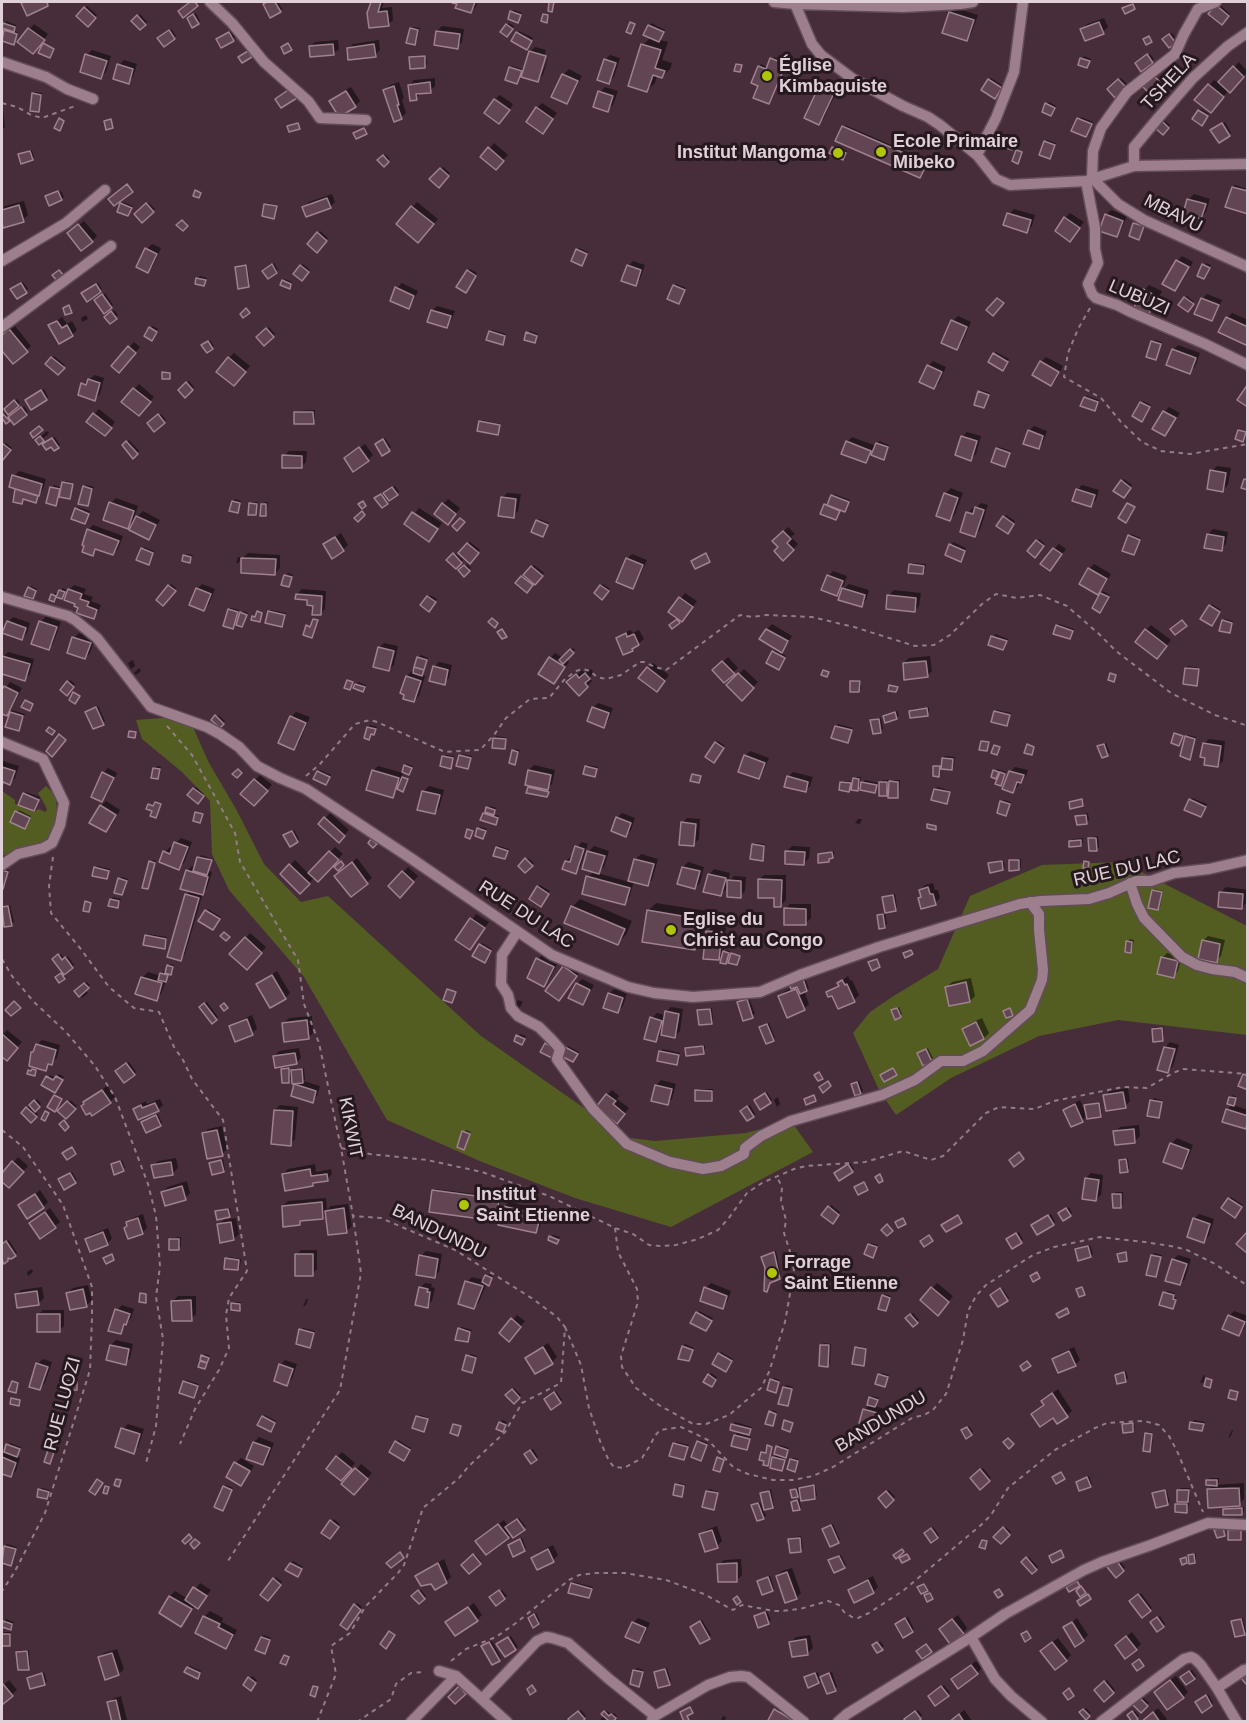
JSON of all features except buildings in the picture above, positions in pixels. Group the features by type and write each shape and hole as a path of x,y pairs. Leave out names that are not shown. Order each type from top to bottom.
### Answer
{"street":[{"path":"210,2 232,23 264,62 308,101 320,118 366,120"},
{"path":"774,2 903,7 973,2"},
{"path":"977,155 996,118 1014,72 1023,2"},
{"path":"1089,179 1093,151 1101,128 1127,92 1175,54 1198,9 1216,2"},
{"path":"795,4 812,44 821,56 853,79 928,117 977,155 996,179 1010,185 1089,179 1134,166 1248,164"},
{"name":"TSHELA","path":"1134,166 1134,147 1158,117 1193,78 1228,46 1248,32"},
{"path":"2,62 46,77 67,89 93,99"},
{"name":"MBAVU","path":"1089,179 1118,204 1144,220 1248,267"},
{"name":"LUBUZI","path":"1089,179 1098,263 1088,284 1096,298 1117,305 1248,365"},
{"path":"2,261 66,223 105,190"},
{"path":"2,327 111,246"},
{"path":"2,597 75,620 96,638 151,707"},
{"name":"RUE DU LAC","path":"151,707 220,734 238,747 257,766 306,789 552,955 628,987 672,996 693,997 760,992 879,947 1030,902 1089,898 1109,893 1130,883 1155,880 1174,873 1209,869 1248,860"},
{"path":"2,742 43,759 64,803 60,825 52,843 18,854 2,865"},
{"path":"1130,883 1144,918 1182,957 1197,965 1235,972 1248,978"},
{"path":"517,932 502,955 501,984 508,995 511,1008 518,1016 539,1027 560,1049 557,1059 593,1109 627,1144 670,1162 703,1169 721,1166 744,1154 746,1148 761,1136 791,1121 882,1095 915,1080 941,1061 963,1061 984,1051 1030,1010 1042,980 1040,914 1030,902"},
{"path":"838,1722 847,1714 1005,1614 1084,1569 1208,1523 1248,1526"},
{"path":"482,1699 537,1641 546,1637 568,1642 653,1719 708,1685 730,1677 748,1677 804,1722"},
{"path":"971,1637 995,1679 1042,1722"},
{"path":"1101,1722 1188,1657 1195,1659 1217,1688 1237,1722"},
{"path":"1217,1688 1248,1669"},
{"path":"439,1671 456,1676 507,1722"},
{"path":"411,1722 456,1676"}],"path":[{"path":"2,103 31,116 42,118 93,99"},
{"path":"1096,298 1075,335 1068,353 1064,377 1101,398 1142,442 1161,451 1190,454 1248,444"},
{"path":"296,784 320,764 355,724 370,720 377,722 444,752 480,750 506,718 530,699 549,698 564,680 576,671 583,669 590,671 606,680 621,675 640,662 666,670 740,615 812,617 915,646 934,645 950,635 982,604 996,594 1017,598 1040,595 1067,606 1116,651 1172,693 1215,715 1248,726"},
{"name":"KIKWIT","path":"151,707 192,755 235,832 240,862 298,960 304,1004 319,1042 341,1148 354,1216 361,1273 340,1390 226,1564"},
{"path":"52,843 53,860 49,886 51,913 109,987 134,1008 159,1012 174,1047 192,1078 223,1120 247,1271 229,1298 226,1315 229,1347 219,1370 195,1409 180,1443"},
{"path":"2,959 34,1002 66,1032 100,1074 115,1097 148,1184 156,1216 160,1266 156,1297 163,1339 156,1426 146,1463"},
{"path":"341,1148 370,1154 427,1160 483,1172 549,1196 615,1228 633,1234 650,1245 660,1246 687,1243 708,1236 718,1230 753,1187 794,1169 806,1166 865,1162 903,1151 931,1160 944,1156 987,1113 999,1107 1035,1109 1054,1101 1123,1087 1147,1088 1183,1069 1248,1074"},
{"name":"RUE LUOZI","path":"2,1130 22,1147 63,1204 92,1287 92,1324 90,1370 45,1513 14,1573 2,1591"},
{"path":"615,1228 618,1251 637,1289 638,1302 621,1356 622,1366 636,1388 659,1405 693,1424 706,1424 729,1415 761,1388 769,1372 785,1322 794,1271 784,1233 786,1220 781,1201 782,1187 777,1177"},
{"name":"BANDUNDU","path":"354,1216 381,1218 454,1250 533,1299 557,1317 565,1327 581,1365 589,1408 600,1441 614,1467 624,1468 642,1458 660,1430 681,1427 708,1440 735,1468 748,1474 773,1480 794,1480 813,1476 833,1467 912,1418 933,1410 949,1385 963,1340 968,1311 976,1296 987,1285 1033,1255 1054,1247 1100,1237 1145,1242 1187,1250 1215,1264 1248,1286"},
{"path":"316,1722 336,1674 331,1646 350,1633 365,1606 404,1565 423,1508 453,1484 505,1432 522,1403 561,1383 565,1327"},
{"path":"357,1722 391,1699 396,1684 411,1673 439,1671 466,1649 496,1637 510,1628 569,1580 579,1575 624,1573 666,1580 704,1594 733,1610 742,1605 782,1611 800,1609 828,1601 839,1605 852,1617 858,1618 904,1590 981,1525 991,1515 1008,1488 1055,1450 1107,1424 1144,1421 1159,1425 1169,1436 1177,1451 1208,1523"}],"green space":[{"path":"188,716 209,763 264,864 301,902 328,896 481,1036 594,1115 614,1136 655,1141 746,1133 791,1121 813,1152 671,1227 575,1198 482,1162 387,1120 304,977 229,890 212,854 210,801 182,772 142,739 136,720"},
{"path":"46,786 55,795 58,816 51,835 44,841 2,856 2,791 21,807 33,812 39,809 45,812 47,810 38,793"},
{"path":"1122,862 1247,926 1247,1035 1118,1020 1039,1036 951,1078 896,1115 879,1090 853,1033 870,1012 938,969 970,896 1042,865"}],"place":[{"name":"Église Kimbaguiste","path":"767,76"},
{"name":"Ecole Primaire Mibeko","path":"881,152"},
{"name":"Institut Mangoma","path":"838,153"},
{"name":"Eglise du Christ au Congo","path":"671,930"},
{"name":"Institut Saint Etienne","path":"464,1205"},
{"name":"Forrage Saint Etienne","path":"772,1273"}]}
